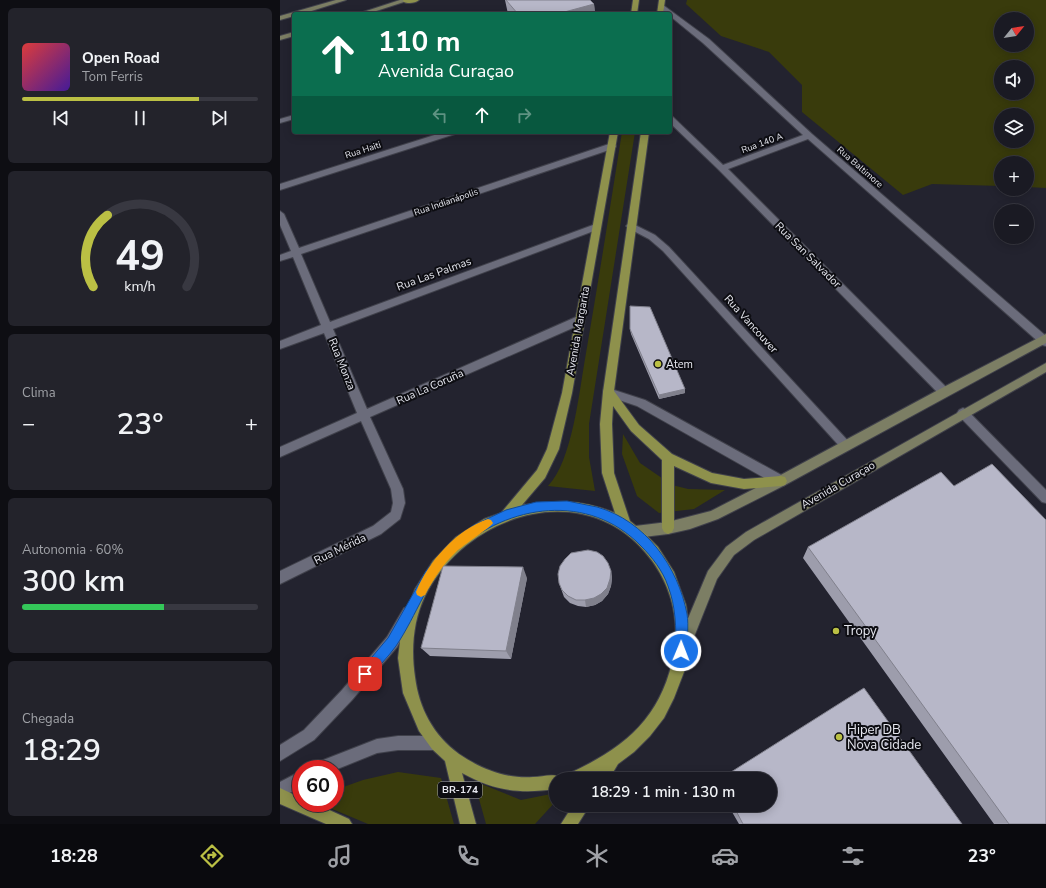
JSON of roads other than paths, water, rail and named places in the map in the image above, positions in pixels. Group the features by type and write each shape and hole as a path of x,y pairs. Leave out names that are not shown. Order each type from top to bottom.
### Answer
{"main road":[{"path":"301,12 343,0"},
{"path":"367,12 406,0 416,0"},
{"path":"634,12 636,0"},
{"path":"280,18 292,15"},
{"path":"280,38 292,35"},
{"name":"Avenida Margarita","path":"506,514 526,493 541,474 553,450 567,392 614,134"},
{"path":"645,134 608,392 606,424 608,473 630,528 668,528 714,515 781,481 944,392 1045,340"},
{"name":"Avenida Curaçao","path":"681,651 712,575 730,551 750,536 963,413 1046,367"},
{"path":"608,392 635,428 668,458 711,478 744,484 781,481"},
{"path":"668,458 668,528"},
{"name":"BR-174","path":"549,783 529,786 487,778 450,757 436,743 415,712 406,676 405,640 414,604 430,574 452,549 477,528 506,514 536,507 567,506 597,512 630,528 657,555 673,583 682,616 681,651 677,672 670,692 660,712 647,730 631,746 613,760 588,772"},
{"name":"BR-174","path":"450,757 468,824"},
{"name":"BR-174","path":"605,772 613,760"},
{"path":"280,796 344,824"},
{"path":"569,824 577,812"}],"street":[{"name":"Rua Baltimore","path":"672,15 706,41 808,136 1045,340"},
{"path":"280,121 292,118"},
{"name":"Rua San Salvador","path":"672,121 722,168 944,392"},
{"name":"Rua Haiti","path":"280,187 446,134"},
{"name":"Rua 140 A","path":"722,168 808,136"},
{"name":"Rua Indianápolis","path":"280,258 612,146"},
{"name":"Rua Monza","path":"280,214 364,416 397,489 399,503 396,515"},
{"name":"Rua Vancouver","path":"632,226 652,237 666,249 846,446"},
{"name":"Rua Las Palmas","path":"280,345 327,326 596,227"},
{"name":"Rua La Coruña","path":"280,452 580,320"},
{"path":"608,392 641,404 781,481"},
{"path":"963,413 1046,498"},
{"name":"Rua Mérida","path":"280,578 377,530 396,515"},
{"path":"280,754 309,735 347,695 392,642 414,604"},
{"path":"341,760 377,746 398,743 436,743"},
{"path":"280,791 292,784"}],"place":[{"name":"Atem","path":"658,364"},
{"name":"Tropy","path":"836,631"},
{"name":"Hiper DB Nova Cidade","path":"839,737"}]}
